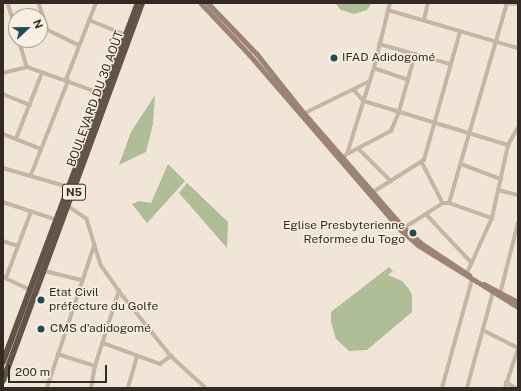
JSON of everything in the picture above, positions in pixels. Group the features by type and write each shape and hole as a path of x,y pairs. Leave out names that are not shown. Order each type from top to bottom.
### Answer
{"highway":[{"name":"BOULEVARD DU 30 AOÛT","path":"3,381 60,222 76,169 138,3"},
{"name":"BOULEVARD DU 30 AOÛT","path":"60,222 82,172 142,3"},
{"path":"76,169 82,172"},
{"name":"BOULEVARD DU 30 AOÛT","path":"3,362 42,270"}],"main road":[{"path":"201,3 302,114 344,157 404,228 421,243 518,307"},
{"path":"208,3 257,54 302,114"},
{"path":"344,157 406,235 418,245 472,280 493,292 518,302"}],"street":[{"path":"39,3 48,30 80,45"},
{"path":"31,175 96,3"},
{"path":"344,157 364,100 368,82 374,68 390,3"},
{"path":"424,20 428,3"},
{"path":"449,203 461,164 468,133 497,41 506,3 518,4"},
{"path":"388,10 518,48"},
{"path":"89,20 126,35"},
{"path":"373,192 422,162 436,122 450,64 460,32"},
{"path":"379,44 450,64"},
{"path":"21,48 26,67"},
{"path":"344,157 390,134 399,112 415,54"},
{"path":"3,73 26,67 103,94"},
{"path":"374,68 408,80"},
{"path":"16,139 42,73"},
{"path":"302,114 368,82"},
{"path":"354,90 364,100 508,145"},
{"path":"3,94 30,105"},
{"path":"467,273 492,218 508,145 518,128"},
{"path":"3,134 41,149"},
{"path":"360,150 391,181"},
{"path":"422,162 444,203"},
{"path":"461,164 501,179"},
{"path":"3,168 70,187"},
{"path":"499,190 518,195"},
{"path":"3,202 60,222"},
{"path":"404,228 444,203 449,203 492,218"},
{"path":"68,206 87,220 101,265 119,291 171,356 206,388"},
{"path":"31,212 4,278 32,291"},
{"path":"426,214 472,263"},
{"path":"500,294 518,223"},
{"path":"3,240 18,246"},
{"path":"47,388 94,245"},
{"path":"42,270 82,280"},
{"path":"442,388 472,280"},
{"path":"91,388 95,366 119,291"},
{"path":"467,388 484,330 493,292"},
{"path":"484,330 518,349 505,388"},
{"path":"103,342 160,364 171,356"},
{"path":"58,354 95,366"},
{"path":"128,388 137,356"},
{"path":"506,382 516,388"}],"green space":[{"path":"335,3 372,3 367,10 354,14 341,10"},
{"path":"155,95 153,124 146,152 119,165 131,132"},
{"path":"168,164 185,181 147,223 132,204 139,201 151,203"},
{"path":"187,183 228,222 227,248 179,193"},
{"path":"389,267 393,271 388,275 402,281 409,289 412,295 412,312 367,350 349,351 336,339 331,322 331,312"}],"place":[{"name":"IFAD Adidogomé","path":"334,58"},
{"name":"Eglise Presbyterienne Reformee du Togo","path":"413,233"},
{"name":"Etat Civil préfecture du Golfe","path":"41,300"},
{"name":"CMS d'adidogomé","path":"41,329"}]}
